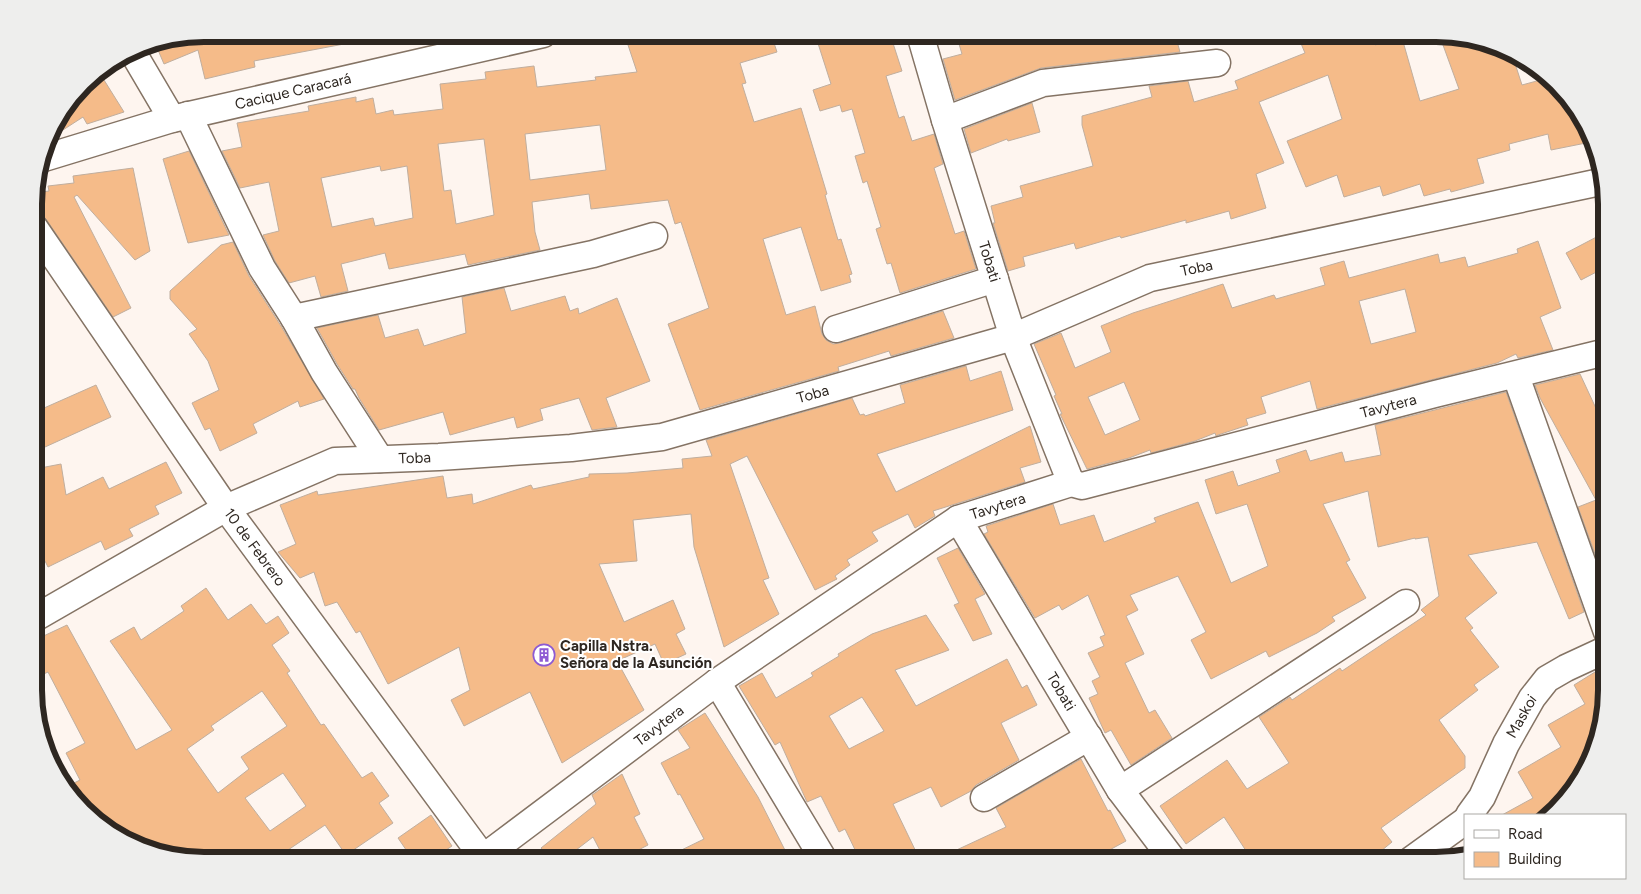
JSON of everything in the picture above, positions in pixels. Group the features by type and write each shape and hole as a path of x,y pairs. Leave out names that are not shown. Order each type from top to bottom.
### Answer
{"street":[{"name":"Tobati","path":"922,42 944,120 996,278 1013,337 1071,484"},
{"name":"Cacique Caracará","path":"50,156 180,117 505,43"},
{"path":"136,58 180,117 262,268 294,318 324,372 380,459"},
{"path":"944,120 1043,84 1217,62"},
{"name":"Toba","path":"42,614 226,508 335,460 439,458 571,448 662,437 1013,337 1150,278 1597,183"},
{"path":"294,318 593,254 654,236"},
{"name":"10 de Febrero","path":"43,241 226,508 478,852"},
{"path":"836,328 996,278"},
{"name":"Tavytera","path":"493,852 717,682 958,518 1071,484 1082,486 1435,394 1516,376 1598,354"},
{"path":"1516,376 1598,607"},
{"name":"Tobati","path":"958,518 1120,790 1166,851"},
{"path":"1120,790 1406,603"},
{"name":"Maskoi","path":"1470,814 1482,797 1506,744 1527,706 1547,679 1598,653"},
{"path":"717,682 819,852"},
{"path":"984,798 1089,737"},
{"path":"1424,851 1464,823"}],"building":[{"path":"818,42 893,42 902,71 886,76 899,118 904,116 912,141 934,134 943,164 934,168 955,234 964,231 976,269 900,293 891,263 887,264 876,229 881,227 867,181 863,183 855,156 865,153 852,109 842,112 840,105 820,111 813,90 831,84"},
{"path":"959,42 1177,42 1180,52 1041,68 955,100 943,59 962,54"},
{"path":"1300,42 1374,42 1375,45 1386,42 1403,42 1420,101 1459,89 1442,42 1479,48 1515,62 1522,85 1540,80 1551,90 1577,123 1586,143 1551,150 1548,134 1509,144 1510,150 1477,159 1484,183 1451,192 1450,189 1424,196 1420,184 1383,196 1380,186 1344,197 1337,175 1306,187 1287,141 1342,119 1328,75 1259,102 1284,163 1256,174 1266,208 1231,219 1229,211 1186,223 1186,220 1076,249 1074,243 1023,257 1025,266 1008,271 993,223 995,223 991,206 1023,197 1020,186 1093,166 1082,125 1082,116 1152,97 1149,86 1188,81 1194,102 1238,89 1235,81 1305,53"},
{"path":"194,43 344,43 254,61 255,67 205,79 198,50 164,64 158,49"},
{"path":"636,43 774,43 777,52 740,63 746,83 742,84 754,122 801,108 827,194 825,195 838,240 841,239 852,274 849,275 851,282 821,291 801,227 763,239 786,315 815,306 822,334 826,340 833,344 943,311 954,338 891,356 889,351 838,367 839,371 700,410 668,324 709,308 681,222 675,224 668,200 591,209 589,194 532,202 535,232 540,250 468,265 465,254 389,269 385,253 341,264 348,291 321,297 315,276 289,283 275,261 263,235 279,231 269,182 240,188 222,151 242,147 237,123 309,111 308,106 356,97 356,102 373,98 376,114 393,110 394,115 443,109 440,84 486,79 485,72 534,66 537,87 596,80 595,77 637,72 628,45","holes":["600,125 606,170 530,180 525,134","484,139 494,215 456,224 451,190 444,191 438,144","380,166 381,171 407,166 413,218 375,226 373,218 332,227 321,178"]},
{"path":"103,79 124,112 87,124 83,117 59,132 76,106"},
{"path":"1032,103 1040,132 1008,141 1007,139 971,153 964,129"},
{"path":"189,151 229,235 188,243 163,159"},
{"path":"133,168 150,251 135,260 77,195 74,197 131,308 113,317 43,216 43,192 49,191 48,186 74,183 73,176"},
{"path":"1598,236 1598,271 1581,280 1566,253"},
{"path":"1538,241 1561,308 1540,317 1553,350 1518,358 1516,354 1497,363 1317,409 1310,381 1261,397 1266,413 1246,419 1248,425 1216,436 1215,433 1195,441 1151,453 1150,450 1129,458 1087,469 1060,414 1062,414 1054,396 1056,395 1034,344 1061,333 1075,368 1111,352 1101,326 1133,313 1223,284 1232,308 1274,295 1276,299 1325,285 1320,268 1344,261 1349,278 1438,254 1440,263 1465,257 1468,267 1518,253 1517,249","holes":["1405,289 1416,332 1371,344 1359,301","1124,382 1140,420 1105,435 1088,397"]},
{"path":"233,242 249,276 324,399 300,407 298,401 253,424 257,433 220,451 210,428 205,430 192,403 219,390 208,361 189,334 197,329 170,299 170,291 221,245"},
{"path":"504,288 511,311 565,296 570,311 578,308 579,314 617,298 650,381 606,398 617,427 592,430 579,398 540,409 543,420 517,428 514,417 450,435 443,412 379,430 355,389 353,389 337,364 317,328 378,315 385,338 418,329 424,346 466,333 462,297"},
{"path":"966,366 970,381 1001,371 1013,410 877,454 896,492 1030,426 1041,462 1020,468 1025,482 933,511 935,516 915,528 908,514 872,532 878,541 847,560 850,565 835,576 837,579 815,590 747,456 730,464 769,578 763,580 779,614 724,647 694,547 691,514 633,520 637,561 599,564 624,622 673,600 685,629 676,634 686,654 664,664 655,644 617,661 644,710 562,763 530,692 464,726 451,700 470,690 459,647 388,684 360,631 356,633 337,602 325,606 314,572 300,578 278,552 296,544 280,505 317,491 318,495 443,476 447,498 472,494 473,504 531,485 533,489 589,477 589,474 683,468 682,459 712,456 706,440 852,398 860,415 864,414 865,416 905,403 900,385"},
{"path":"1580,374 1598,413 1598,562 1578,507 1596,500 1540,398 1535,385"},
{"path":"96,385 111,417 45,447 43,442 43,409"},
{"path":"1506,392 1584,612 1569,619 1537,542 1468,555 1497,593 1465,618 1473,628 1470,630 1499,667 1474,685 1478,690 1439,720 1465,756 1465,768 1381,828 1392,842 1381,851 1246,851 1224,817 1186,844 1160,806 1227,760 1247,789 1289,763 1259,717 1290,697 1292,700 1340,668 1342,671 1426,615 1421,610 1439,596 1428,537 1415,538 1378,547 1368,491 1323,504 1350,560 1346,562 1366,598 1332,617 1335,621 1317,633 1269,657 1266,651 1211,679 1191,640 1206,632 1178,576 1130,595 1138,610 1126,616 1144,654 1125,663 1149,713 1155,710 1172,738 1131,765 1111,730 1105,733 1089,698 1098,694 1092,681 1100,677 1088,653 1104,646 1100,637 1105,635 1088,595 1062,610 1059,605 1035,618 984,534 988,532 986,526 1053,504 1060,525 1094,515 1104,542 1156,522 1154,518 1198,502 1231,583 1268,566 1247,504 1216,514 1205,480 1233,471 1238,486 1280,472 1276,460 1306,450 1310,461 1342,452 1345,462 1381,455 1375,425"},
{"path":"166,462 182,493 155,506 159,514 129,529 133,536 105,550 101,541 48,567 45,561 42,562 42,468 61,464 66,495 103,477 109,489"},
{"path":"958,548 985,594 975,599 992,634 973,641 954,605 959,603 937,558"},
{"path":"206,588 228,620 251,604 266,624 278,616 289,633 272,645 290,671 287,673 321,725 324,724 362,778 372,772 389,796 379,803 393,823 351,852 344,852 325,825 285,852 204,852 152,843 133,835 114,824 90,804 73,784 80,780 66,753 85,743 48,672 42,675 42,637 67,625 136,750 172,730 110,641 134,627 141,640 184,611 181,606","holes":["262,691 287,726 241,757 249,769 218,793 187,749 214,730 211,726","283,773 306,806 270,831 245,798"]},
{"path":"926,615 949,650 895,670 916,706 1007,659 1022,688 1027,685 1037,705 1001,723 1019,760 976,785 971,791 941,807 931,787 893,804 916,851 856,851 845,829 839,832 821,796 807,802 780,742 775,745 739,686 762,673 776,698 813,676 811,673 839,656 838,654 872,634","holes":["862,697 884,731 849,749 829,716"]},
{"path":"1595,672 1598,677 1597,711 1590,742 1582,761 1571,780 1539,814 1504,814 1533,798 1518,772 1561,747 1548,725 1585,704 1574,685"},
{"path":"705,713 758,797 786,852 678,852 704,839 661,763 690,748 678,730"},
{"path":"1081,759 1126,841 1107,851 954,851 1006,827 996,808"},
{"path":"622,774 640,814 634,817 648,845 635,852 601,852 593,837 574,852 544,852 541,848 596,804 592,795"},
{"path":"431,815 452,846 443,852 407,852 398,838"}],"place":[{"name":"Capilla Nstra. Señora de la Asunción","path":"544,655"}]}
